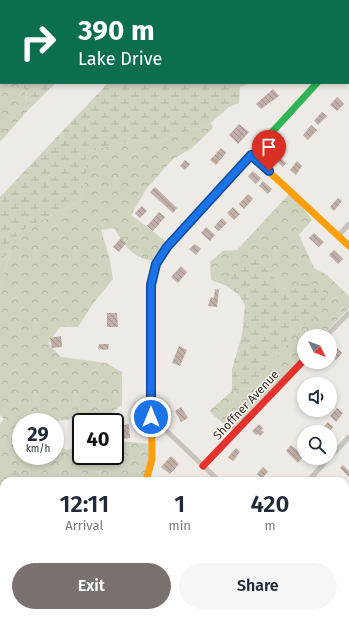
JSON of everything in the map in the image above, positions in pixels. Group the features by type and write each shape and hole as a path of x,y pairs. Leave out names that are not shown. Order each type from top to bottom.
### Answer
{"street":[{"path":"147,477 151,463 150,290 156,264 167,247 316,84"},
{"path":"251,155 349,246"},
{"path":"338,236 349,224"},
{"path":"333,329 349,313"},
{"name":"Shoffner Avenue","path":"203,466 297,367"},
{"path":"151,417 215,477"},
{"path":"337,450 349,437"},
{"path":"312,477 323,465"}],"green space":[{"path":"0,84 23,84 29,109 0,142"},
{"path":"23,84 55,84 29,109"},
{"path":"107,84 248,84 240,87 239,103 229,107 206,127 174,134 159,143 140,141 122,143 86,153 86,176 80,201 19,232 0,264 0,197"},
{"path":"211,123 213,128 192,148 173,159 147,188 131,215 167,242 155,261 134,254 125,246 114,228 101,230 109,256 113,279 92,305 78,327 60,327 48,343 61,357 106,363 122,372 122,405 111,413 72,413 72,419 64,420 64,413 12,413 12,465 64,465 64,449 72,449 72,465 124,465 124,442 131,442 149,444 149,458 144,477 23,477 17,470 0,467 0,424 4,419 0,415 0,287 14,240 19,232 80,201 86,176 86,153 122,143 139,141 159,143 174,134 206,127"},
{"path":"289,194 301,205 312,220 299,235 314,268 327,275 349,296 349,308 329,329 297,329 297,362 232,431 209,411 232,391 251,388 286,345 290,333 318,316 320,288 306,284 283,289 259,259 236,267 227,286 211,280 210,262 223,251 237,250"},
{"path":"14,240 0,287 0,264"},
{"path":"248,259 259,259 283,289 307,283 319,286 324,294 325,303 322,311 316,318 290,333 286,345 251,388 232,391 232,369 242,335 245,305 238,294 227,286 236,267"},
{"path":"0,467 17,470 23,477 0,477"}],"building":[{"path":"273,89 279,96 261,109 256,104"},
{"path":"337,97 344,104 337,111 330,105"},
{"path":"322,112 327,116 318,125 314,121"},
{"path":"239,124 249,132 238,144 229,135"},
{"path":"311,125 317,130 308,140 303,135"},
{"path":"221,148 226,153 216,165 210,160"},
{"path":"278,155 286,163 283,167 275,159"},
{"path":"185,160 190,164 185,170 180,166"},
{"path":"297,161 302,166 296,175 290,170"},
{"path":"253,171 261,178 256,184 248,176"},
{"path":"263,181 272,189 268,194 259,186"},
{"path":"155,187 177,208 173,213 150,192"},
{"path":"248,194 253,199 244,209 239,204"},
{"path":"338,198 342,201 334,211 330,207"},
{"path":"142,206 147,211 140,218 135,213"},
{"path":"233,207 240,214 234,220 227,213"},
{"path":"159,212 165,217 153,231 147,226"},
{"path":"222,218 227,223 219,231 214,227"},
{"path":"206,227 215,235 210,241 201,233"},
{"path":"314,233 324,242 319,247 309,238"},
{"path":"121,238 126,243 119,252 113,247"},
{"path":"195,244 201,249 196,255 189,249"},
{"path":"334,250 343,259 338,264 329,255"},
{"path":"181,266 187,272 178,283 171,277"},
{"path":"215,289 219,290 217,307 208,306 211,297 214,298"},
{"path":"107,313 117,313 118,327 107,327"},
{"path":"61,336 62,347 52,348 50,338"},
{"path":"99,344 109,344 108,350 98,349"},
{"path":"179,346 187,350 180,366 172,363"},
{"path":"337,348 342,353 337,359"},
{"path":"181,407 188,418 181,422 175,411"},
{"path":"337,408 343,413 336,422 331,417 337,417"},
{"path":"129,424 130,438 124,439 124,425"},
{"path":"259,424 263,428 261,430 264,432 260,436 258,434 256,435 252,431"},
{"path":"291,445 297,450 297,462 286,451"},
{"path":"236,448 240,452 233,461 228,457"},
{"path":"171,456 179,464 170,474 161,467"},
{"path":"343,465 349,471 349,477 340,468"},
{"path":"263,467 268,472 263,477 257,474"}],"traffic: fast":[{"path":"232,176 316,84"}],"traffic: slow":[{"path":"251,155 349,246"},
{"path":"147,477 152,459 151,330"}],"traffic: jam":[{"path":"151,330 151,291 156,265 167,247 232,176"},
{"path":"203,466 297,367"}],"route":[{"path":"151,417 150,290 156,264 167,247 251,155 269,171"}]}
